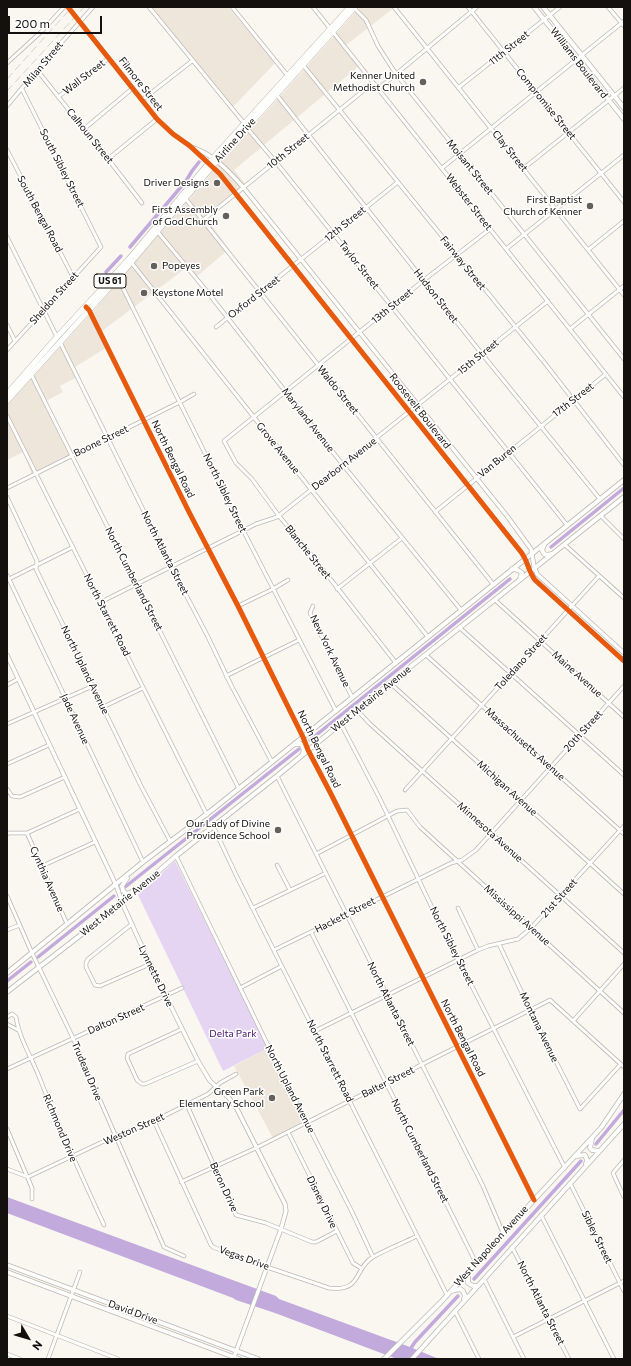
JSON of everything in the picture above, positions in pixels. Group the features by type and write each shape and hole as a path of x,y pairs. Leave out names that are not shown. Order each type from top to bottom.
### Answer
{"highway":[{"name":"Airline Drive","path":"7,394 117,276 215,159 353,7"},
{"name":"Airline Drive","path":"7,401 29,372"}],"main road":[{"name":"Williams Boulevard","path":"534,7 624,120"},
{"name":"Williams Boulevard","path":"544,7 624,108"},
{"name":"West Metairie Avenue","path":"7,973 143,862 239,789 624,480"},
{"name":"West Metairie Avenue","path":"7,992 122,903 213,826 624,497"},
{"path":"547,541 542,552 546,555 554,553"},
{"path":"512,569 516,569 522,573 519,581"},
{"path":"294,745 301,744 303,747 304,750 300,757"},
{"path":"132,871 124,881 122,886 123,891 127,894 138,889"},
{"name":"West Napoleon Avenue","path":"384,1359 451,1291 503,1233 565,1168 601,1128 624,1094"},
{"name":"West Napoleon Avenue","path":"412,1359 624,1124"},
{"path":"593,1137 590,1148 592,1150 599,1151"},
{"path":"574,1158 585,1155 588,1160 585,1167"},
{"name":"David Drive","path":"7,1266 258,1359"},
{"path":"468,1271 468,1283 473,1286 478,1286"},
{"name":"David Drive","path":"7,1272 239,1359"},
{"path":"451,1291 460,1289 463,1290 465,1296 464,1301"},
{"path":"152,1326 154,1320"}],"street":[{"path":"7,63 42,31 64,7"},
{"name":"Filmore Street","path":"68,7 157,119 172,134 190,146 210,165"},
{"name":"Milan Street","path":"7,106 93,7"},
{"name":"Taylor Street","path":"149,7 334,233 449,380 567,525"},
{"path":"232,7 289,77"},
{"name":"Webster Street","path":"313,7 624,397"},
{"name":"Moisant Street","path":"353,7 366,20 378,46 396,74 624,359"},
{"name":"Clay Street","path":"395,7 624,295"},
{"name":"Compromise Street","path":"468,7 624,202"},
{"path":"378,89 477,7"},
{"name":"11th Street","path":"458,88 560,7"},
{"path":"608,7 623,22 624,26"},
{"path":"442,168 623,22"},
{"name":"Wall Street","path":"58,97 109,58"},
{"path":"142,100 192,61"},
{"name":"Fairway Street","path":"302,63 544,362 624,465"},
{"name":"Calhoun Street","path":"37,70 142,203"},
{"name":"10th Street","path":"203,220 242,187 373,83"},
{"path":"84,129 133,88"},
{"path":"524,168 624,88"},
{"name":"South Sibley Street","path":"22,89 101,247"},
{"name":"Hudson Street","path":"275,93 540,427 600,499"},
{"path":"108,159 157,119"},
{"name":"Filmore Street","path":"190,146 215,159"},
{"name":"South Bengal Road","path":"7,150 73,277"},
{"path":"506,249 624,154"},
{"name":"Roosevelt Boulevard","path":"215,159 242,187 515,527 530,548 535,569"},
{"name":"Roosevelt Boulevard","path":"210,165 220,174 526,558 530,572 535,580 624,661"},
{"name":"12th Street","path":"293,266 398,182"},
{"name":"Waldo Street","path":"184,197 493,584"},
{"path":"588,250 624,221"},
{"name":"13th Street","path":"224,440 490,229"},
{"name":"Maryland Avenue","path":"156,230 286,391 343,465 461,610"},
{"name":"North Atlanta Street","path":"7,237 171,566 208,636 226,676 272,762"},
{"name":"Sheldon Street","path":"7,350 101,247"},
{"name":"Grove Avenue","path":"130,261 428,636"},
{"name":"Oxford Street","path":"216,327 293,266"},
{"name":"North Sibley Street","path":"117,276 243,530 336,711"},
{"path":"570,329 624,286"},
{"name":"15th Street","path":"409,412 548,301"},
{"name":"North Bengal Road","path":"87,308 238,606 308,750 534,1200"},
{"path":"7,325 15,341"},
{"name":"North Cumberland Street","path":"29,372 239,789"},
{"name":"17th Street","path":"540,427 606,374"},
{"name":"Boone Street","path":"7,488 194,394"},
{"name":"Dearborn Avenue","path":"101,602 243,530 279,516 409,412"},
{"name":"North Starrett Road","path":"7,416 206,815"},
{"name":"Van Buren","path":"436,512 467,485 540,427"},
{"name":"Blanche Street","path":"224,440 236,463 252,479 279,516 314,558 396,663"},
{"name":"North Upland Avenue","path":"7,497 37,561 36,569 140,784 170,841"},
{"path":"601,516 624,538"},
{"path":"337,589 402,538"},
{"path":"565,545 624,598"},
{"path":"9,579 72,548"},
{"path":"535,569 539,576 624,653"},
{"name":"Jade Avenue","path":"7,575 143,862"},
{"name":"Toledano Street","path":"405,790 599,576"},
{"path":"238,606 288,580"},
{"name":"Maine Avenue","path":"495,600 624,717"},
{"name":"New York Avenue","path":"313,606 310,613 352,697"},
{"path":"460,628 624,775"},
{"path":"226,676 299,640"},
{"name":"Lynnette Drive","path":"7,655 116,885 122,903 182,1030 208,1080 229,1098 237,1109 285,1204 286,1211 281,1229 237,1351 233,1358"},
{"name":"Massachusetts Avenue","path":"426,655 624,834"},
{"path":"7,685 18,679"},
{"name":"Michigan Avenue","path":"390,683 624,894"},
{"path":"7,724 93,686"},
{"name":"20th Street","path":"458,861 462,860 476,850 624,686"},
{"path":"103,707 143,688"},
{"name":"Minnesota Avenue","path":"357,710 369,723 492,832 624,953"},
{"name":"North Sibley Street","path":"341,724 458,959 565,1168"},
{"path":"7,764 49,744"},
{"name":"North Atlanta Street","path":"277,776 483,1186 503,1233"},
{"path":"7,789 12,796 20,797 65,777"},
{"path":"7,834 27,833 80,809"},
{"name":"Mississippi Avenue","path":"388,816 397,811 407,810 420,827 624,1013"},
{"path":"316,854 388,816"},
{"name":"North Starrett Road","path":"213,826 447,1295"},
{"name":"21st Street","path":"315,1031 458,959 488,946 518,939 531,928 624,826"},
{"name":"Cynthia Avenue","path":"27,833 67,924"},
{"path":"42,866 95,842"},
{"name":"North Upland Avenue","path":"176,856 373,1257"},
{"name":"Hackett Street","path":"274,950 451,863 458,861"},
{"path":"277,865 290,890"},
{"path":"253,908 326,873"},
{"name":"Trudeau Drive","path":"7,896 32,953 73,1038 164,1248 184,1256"},
{"path":"458,908 478,950"},
{"path":"132,924 88,959 86,967 95,985 98,986 150,964"},
{"path":"7,930 20,925"},
{"name":"North Cumberland Street","path":"310,932 476,1263"},
{"name":"Montana Avenue","path":"499,944 530,1010 580,1109 622,1066"},
{"path":"622,1066 573,1021 624,964"},
{"path":"240,988 282,966"},
{"name":"Dalton Street","path":"7,1069 182,988"},
{"name":"Balter Street","path":"181,1182 307,1123 550,1000 573,1021"},
{"name":"Richmond Drive","path":"7,1017 12,1014 16,1017 18,1030 72,1156 104,1225"},
{"path":"7,1024 18,1030"},
{"path":"182,1030 128,1054 127,1058 137,1080 139,1083 145,1084 198,1061"},
{"name":"Weston Street","path":"28,1177 115,1136 154,1121 187,1105 208,1094 220,1083 236,1074"},
{"name":"Beron Drive","path":"187,1105 236,1215 281,1229 312,1242 316,1242 337,1231"},
{"name":"Vegas Drive","path":"154,1121 211,1245 246,1260 336,1289 352,1284 358,1279 361,1268 373,1257 417,1236"},
{"path":"7,1129 32,1188 32,1199"},
{"name":"Disney Drive","path":"288,1132 353,1263 361,1268"},
{"path":"624,1160 613,1173 624,1197"},
{"path":"7,1169 28,1177"},
{"name":"Sibley Street","path":"570,1183 624,1291"},
{"path":"541,1216 614,1359"},
{"name":"North Atlanta Street","path":"512,1247 569,1359"},
{"path":"48,1359 80,1272"},
{"path":"484,1279 524,1359"},
{"path":"513,1337 624,1281"},
{"path":"455,1311 478,1359"},
{"path":"7,1316 118,1359"},
{"path":"7,1354 20,1359"}],"shaded area":[{"path":"152,7 228,7 275,63 233,107"},
{"path":"360,7 395,7 346,45 360,65 234,170 248,187 207,219 229,249 195,278 186,268 102,331 109,346 75,367 79,376 60,386 63,392 46,401 75,456 33,477 23,452 7,460 7,405 94,310 224,159"},
{"name":"Green Park Elementary School","path":"268,1048 305,1121 273,1138 234,1066"},
{"path":"7,1197 276,1296 279,1299 439,1359 397,1359 275,1313 236,1300 7,1213"}],"green space":[{"name":"Delta Park","path":"175,861 268,1048 223,1071 138,895"}],"waterway":[{"path":"130,247 186,181 199,162"},
{"path":"106,272 121,256"},
{"path":"551,547 624,488"},
{"path":"310,740 510,579"},
{"path":"125,887 299,749"},
{"path":"38,957 114,896"},
{"path":"7,981 31,962"},
{"path":"596,1144 624,1110"},
{"path":"474,1279 581,1161"},
{"path":"409,1351 415,1342 458,1296"}],"railway":[{"path":"7,79 72,7"},
{"path":"7,91 84,7"}],"cycle path":[{"path":"68,7 157,119 173,134 190,146 220,174 521,552 535,580 624,661"},
{"path":"86,307 89,310 189,512 238,606 308,750 534,1200"}],"place":[{"name":"Kenner United Methodist Church","path":"423,82"},
{"name":"Driver Designs","path":"217,183"},
{"name":"First Baptist Church of Kenner","path":"590,206"},
{"name":"First Assembly of God Church","path":"226,216"},
{"name":"Popeyes","path":"154,266"},
{"name":"Keystone Motel","path":"144,293"},
{"name":"Our Lady of Divine Providence School","path":"278,830"},
{"name":"Green Park Elementary School","path":"272,1098"}]}
